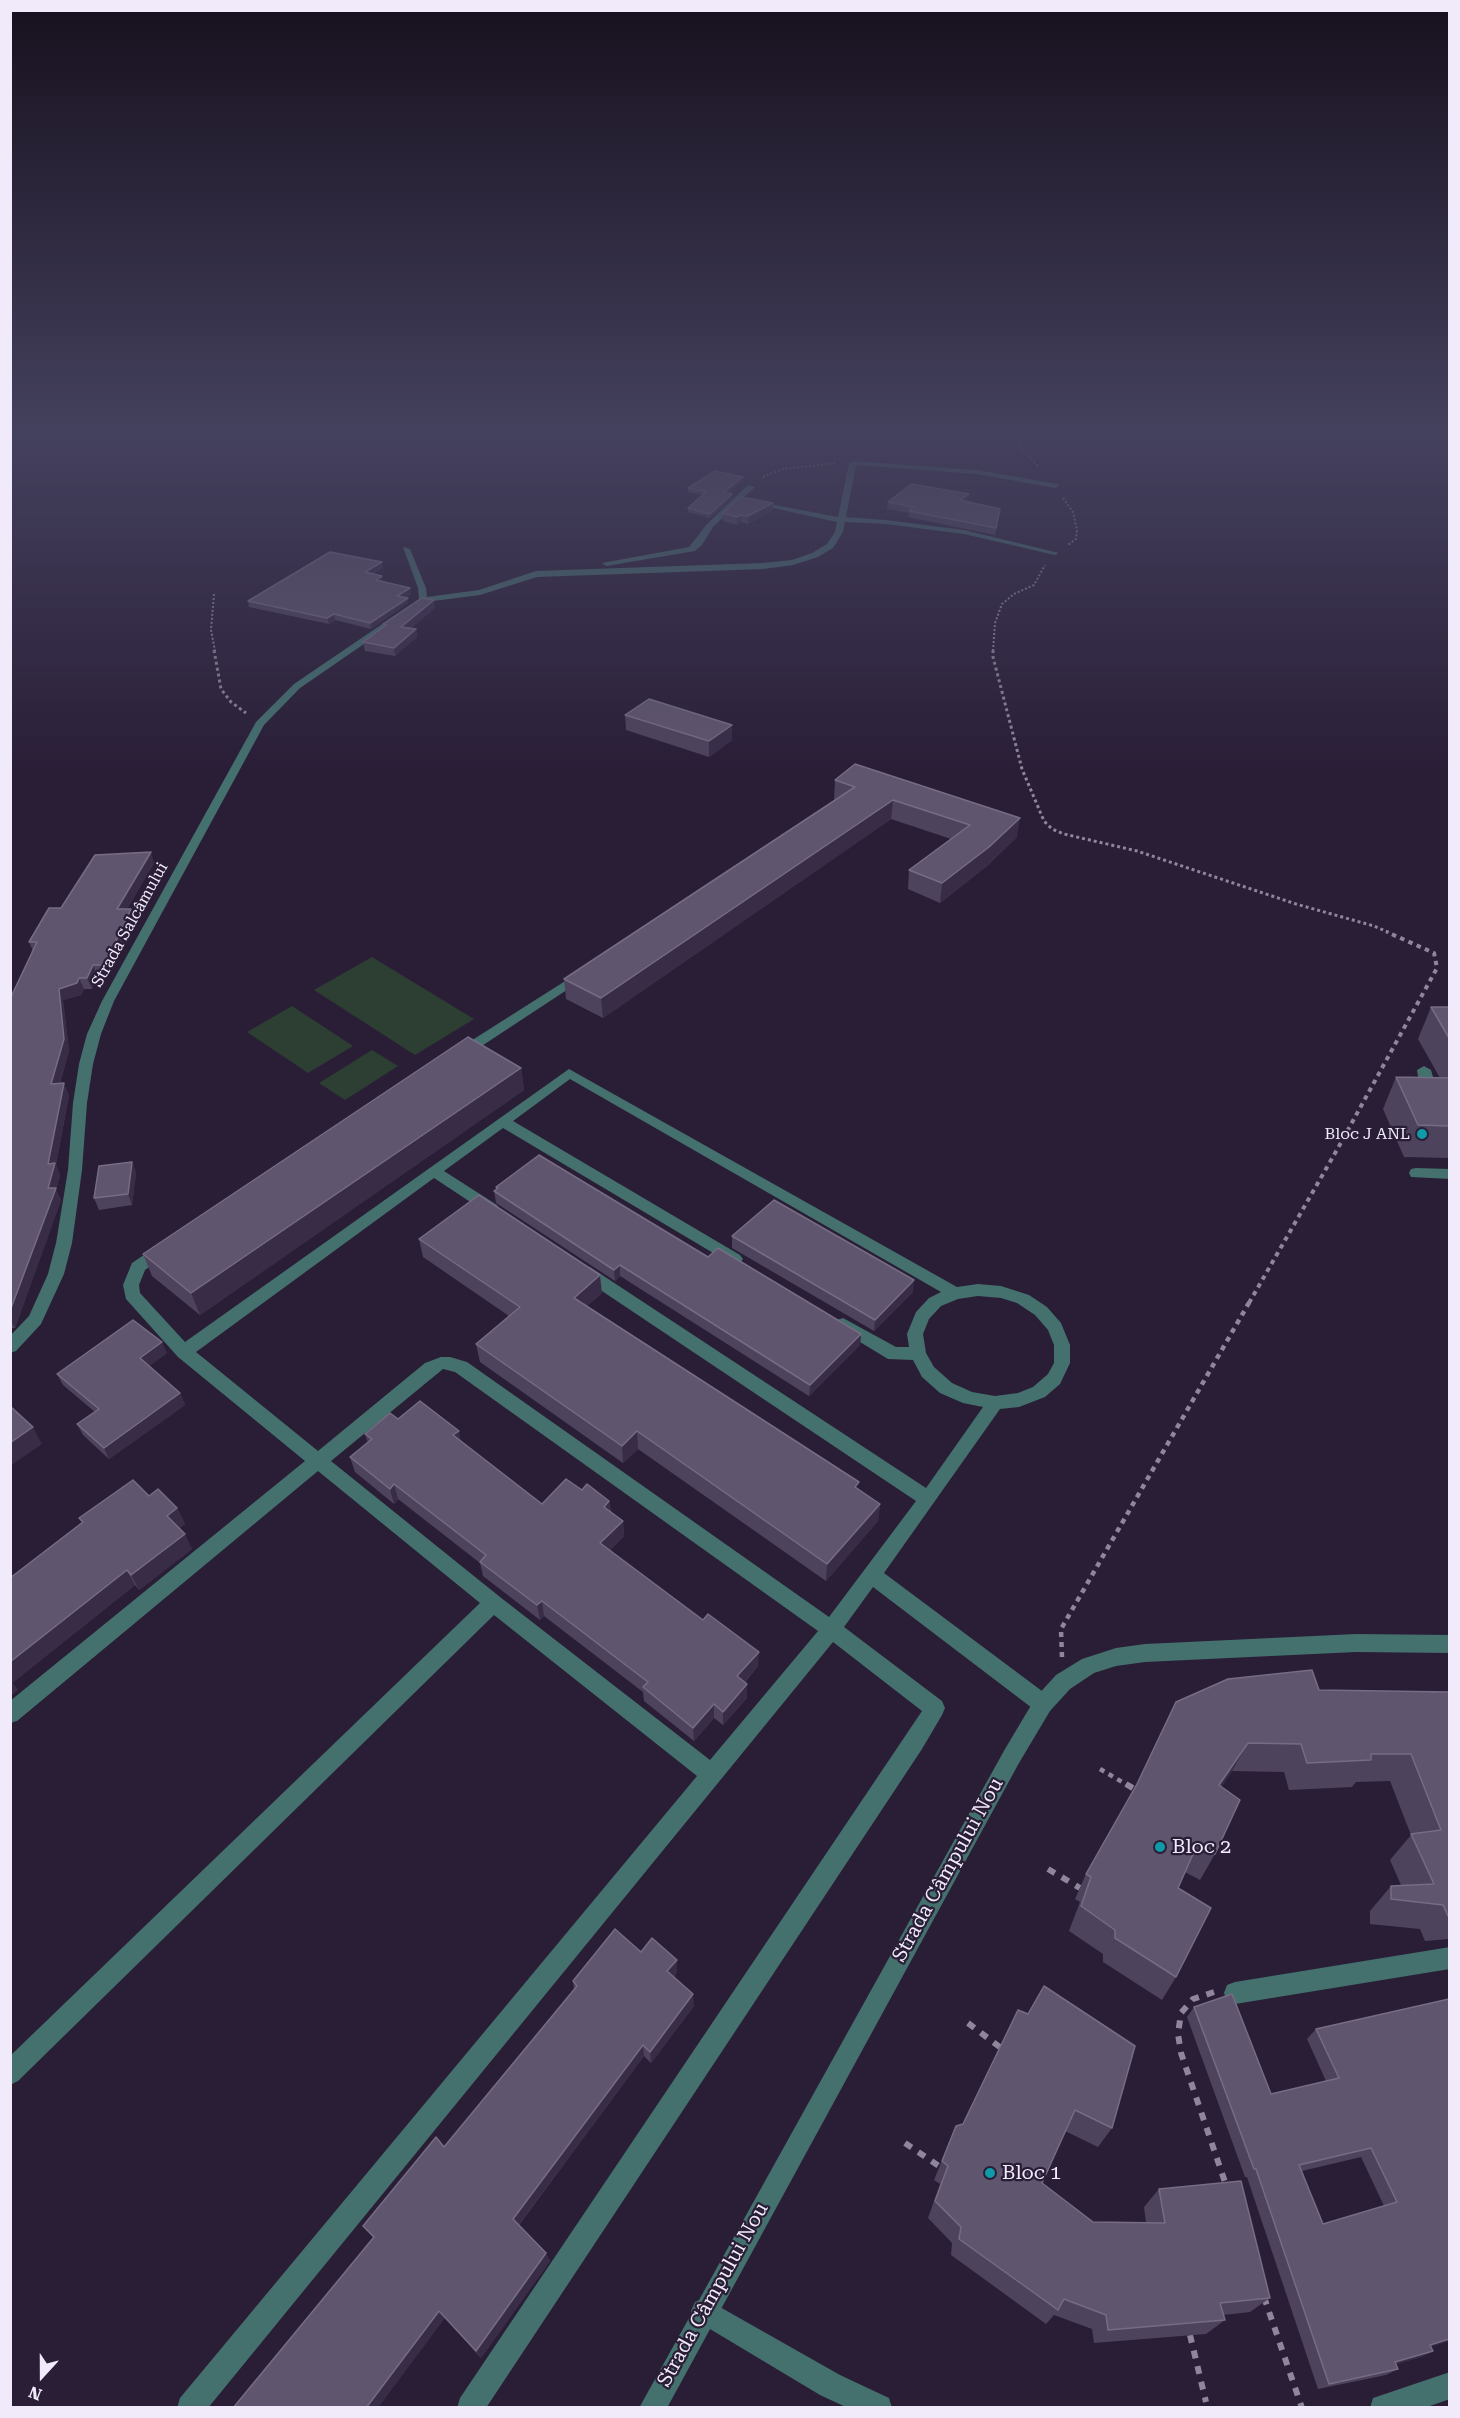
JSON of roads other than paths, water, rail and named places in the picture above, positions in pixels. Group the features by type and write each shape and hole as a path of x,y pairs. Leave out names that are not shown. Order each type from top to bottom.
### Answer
{"street":[{"path":"565,573 693,548"},
{"name":"Strada Salcâmului","path":"10,1347 35,1320 56,1274 64,1243 75,1170 80,1102 86,1064 108,1001 264,718 297,686 423,600 480,592 523,577 565,573 763,566 793,562 815,555 827,548"},
{"path":"1034,548 1055,553"},
{"path":"406,549 422,588 423,600"},
{"path":"446,1063 594,966"},
{"path":"1424,1070 1426,1082 1431,1090 1449,1098"},
{"path":"184,1352 569,1073 955,1293"},
{"path":"503,1121 750,1268"},
{"path":"434,1171 503,1217"},
{"path":"1416,1173 1449,1174"},
{"path":"180,1238 138,1267 131,1285 132,1296 184,1352 494,1603 710,1773"},
{"path":"573,1263 928,1499"},
{"path":"989,1291 1023,1299 1041,1311 1055,1327 1062,1345 1062,1363 1054,1379 1039,1392 1019,1400 995,1402 969,1398 946,1388 928,1372 918,1353 915,1334 922,1316 935,1302 955,1293 989,1291"},
{"path":"832,1317 894,1354 918,1353"},
{"path":"10,1713 431,1368 441,1363 461,1367 831,1629 935,1708 915,1742 470,2408"},
{"path":"190,2408 710,1773 831,1629 928,1499 995,1402"},
{"path":"872,1575 1043,1704"},
{"path":"10,2073 494,1603"},
{"name":"Strada Câmpului Nou","path":"651,2408 1043,1704 1064,1682 1089,1665 1116,1657 1145,1653 1356,1643 1449,1644"},
{"path":"1235,1993 1449,1958"},
{"path":"704,2311 822,2380 879,2408"},
{"path":"1383,2408 1449,2385"}],"place":[{"name":"Bloc J ANL","path":"1422,1134"},
{"name":"Bloc 2","path":"1160,1847"},
{"name":"Bloc 1","path":"990,2173"}]}
